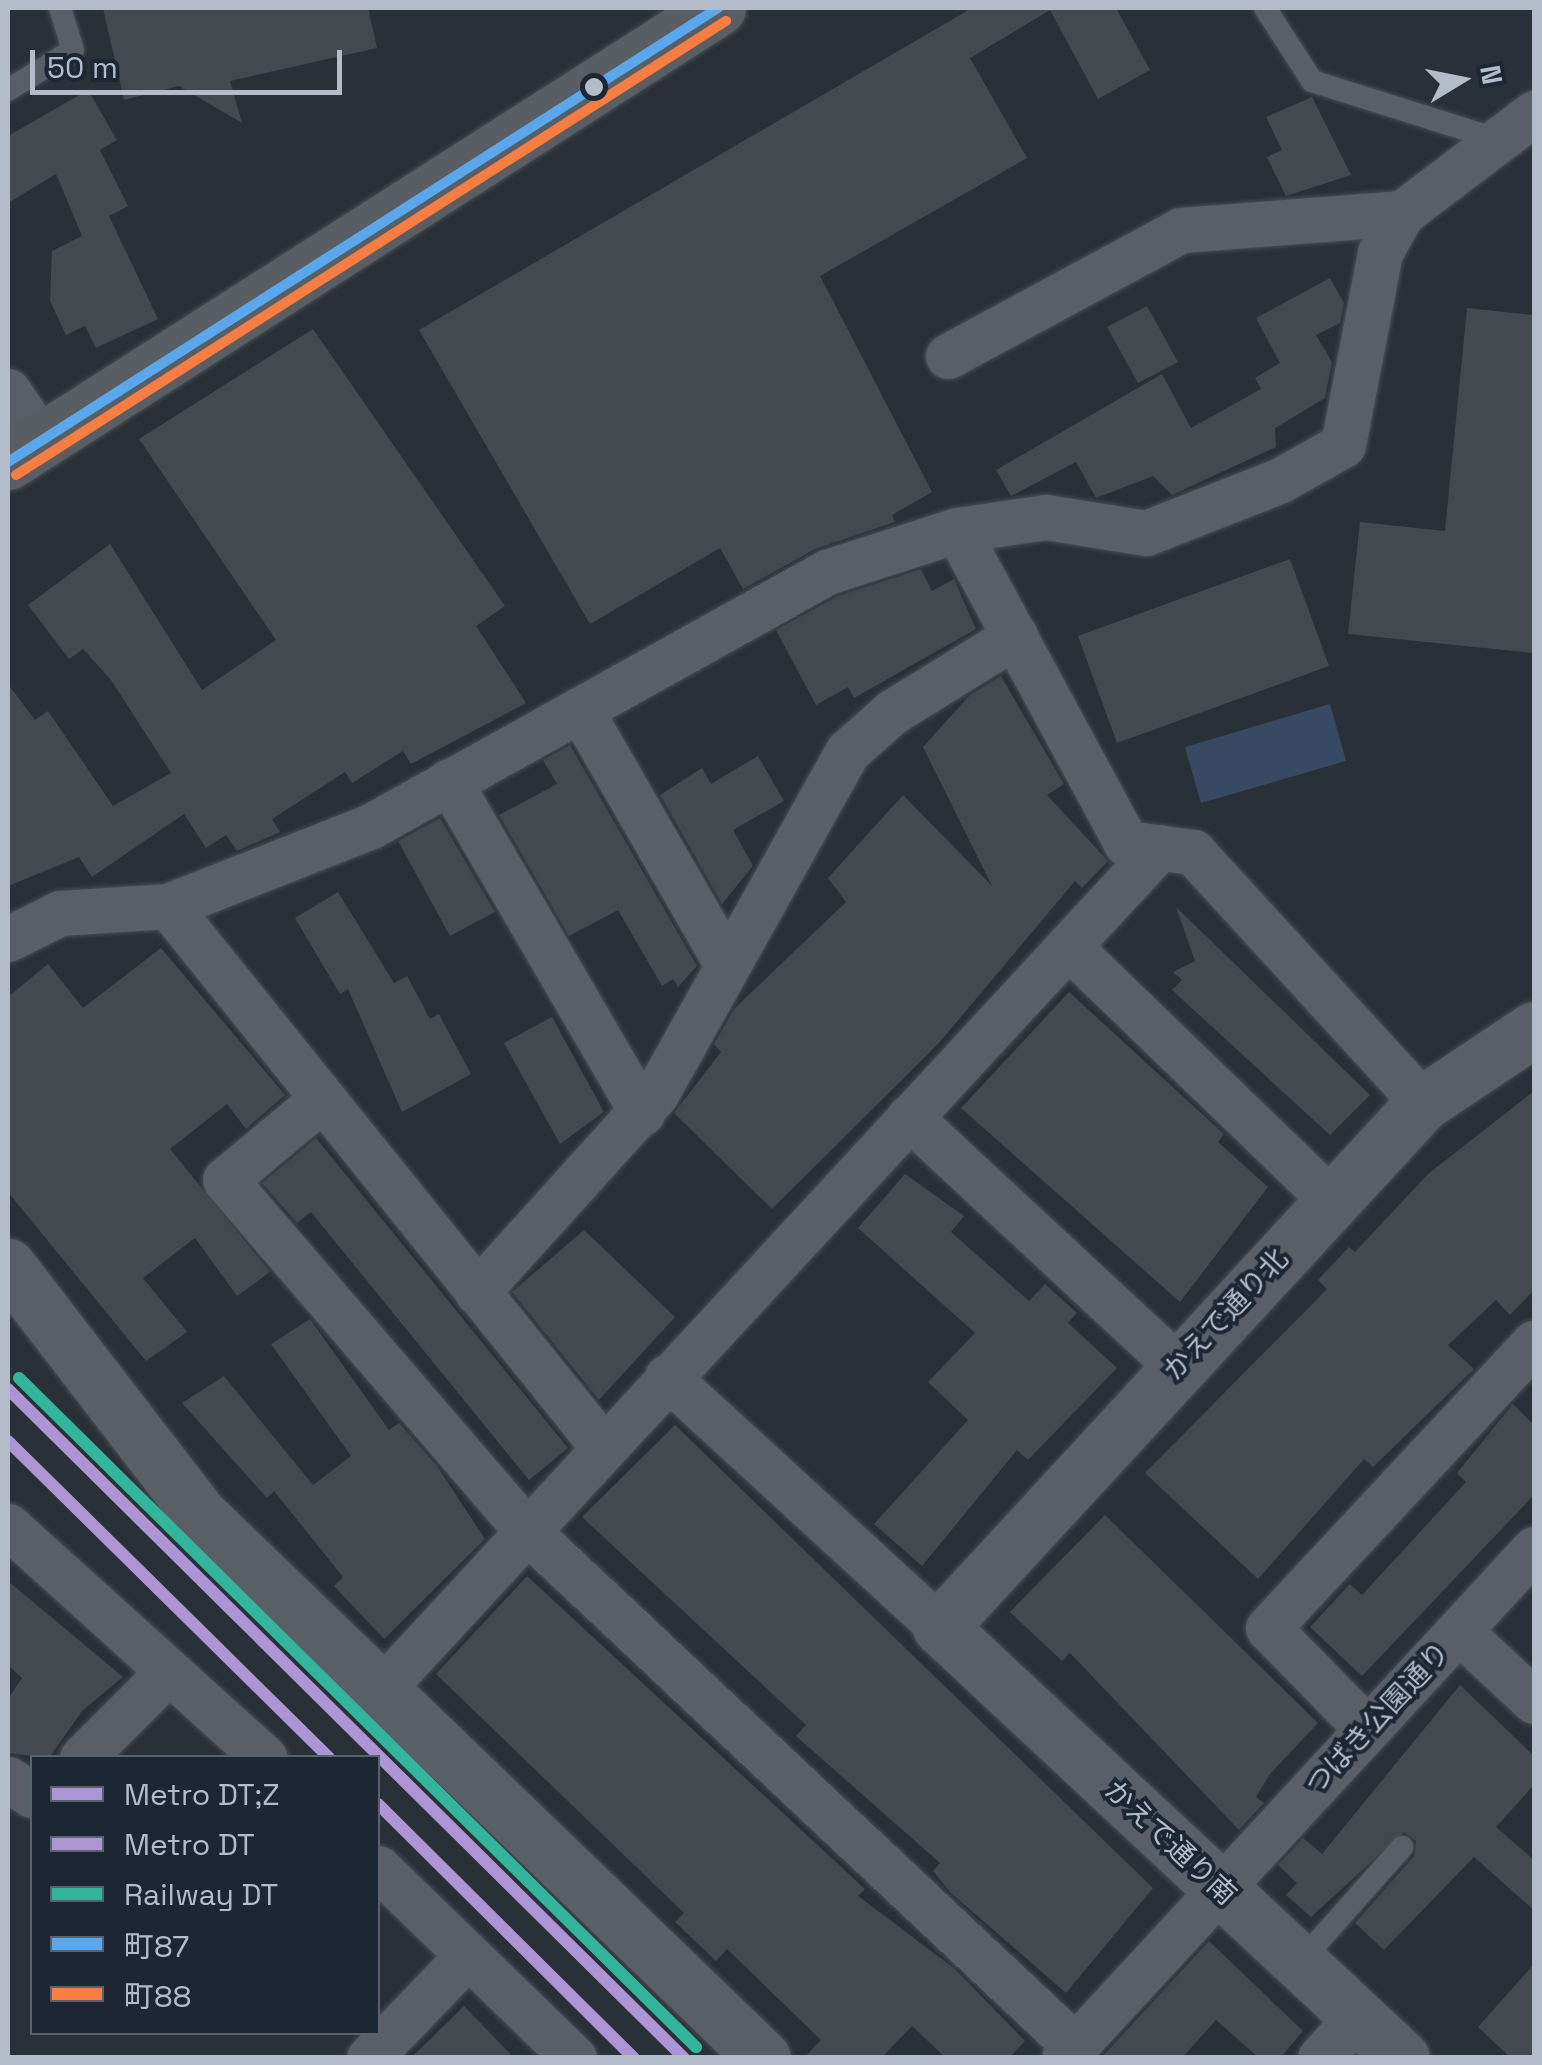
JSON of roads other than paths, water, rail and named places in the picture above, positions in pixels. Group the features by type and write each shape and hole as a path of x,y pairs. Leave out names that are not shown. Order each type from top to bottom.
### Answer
{"main road":[{"path":"24,451 718,8"}],"street":[{"path":"8,940 60,913 168,906 371,826 828,572 957,530 1046,517 1146,532 1279,482 1344,445 1380,253 1402,214 1493,138 1534,113"},
{"path":"948,356 1180,230 1402,214"},
{"path":"8,391 24,451"},
{"path":"957,530 1126,842 1193,852 1424,1103"},
{"path":"477,1292 642,1112 848,751 892,712 1015,636"},
{"path":"580,709 727,966"},
{"path":"449,781 642,1112"},
{"path":"380,1690 1160,848"},
{"path":"168,906 603,1447"},
{"path":"1068,946 1330,1199"},
{"name":"かえで通り北","path":"940,1627 1330,1199 1424,1103 1534,1029"},
{"path":"322,1098 226,1180 526,1530 1070,2052"},
{"path":"909,1117 1177,1366"},
{"path":"8,1266 200,1515 763,2058"},
{"path":"1367,1729 1268,1628 1534,1342"},
{"path":"667,1377 940,1627"},
{"path":"8,1526 262,1755"},
{"name":"つばき公園通り","path":"1070,2052 1534,1549"},
{"name":"かえで通り南","path":"940,1627 1402,2058"},
{"path":"1459,1631 1534,1701"},
{"path":"85,1755 168,1672"},
{"path":"8,1779 30,1795"},
{"path":"380,1870 574,2058"},
{"path":"377,2055 467,1956"},
{"path":"1320,2058 1358,2016"}],"lane":[{"path":"8,90 73,50 60,8"},
{"path":"1265,8 1312,81 1493,138"},
{"path":"1300,1962 1402,1848"}],"water":[{"path":"1330,704 1346,761 1201,803 1185,747"}],"metro line":[{"name":"DT;Z","path":"8,1389 378,1755"},
{"name":"DT","path":"8,1441 326,1755"},
{"name":"DT;Z","path":"380,1757 684,2058"},
{"name":"DT","path":"380,1806 634,2058"}],"rail line":[{"name":"DT","path":"19,1378 696,2047"}]}
